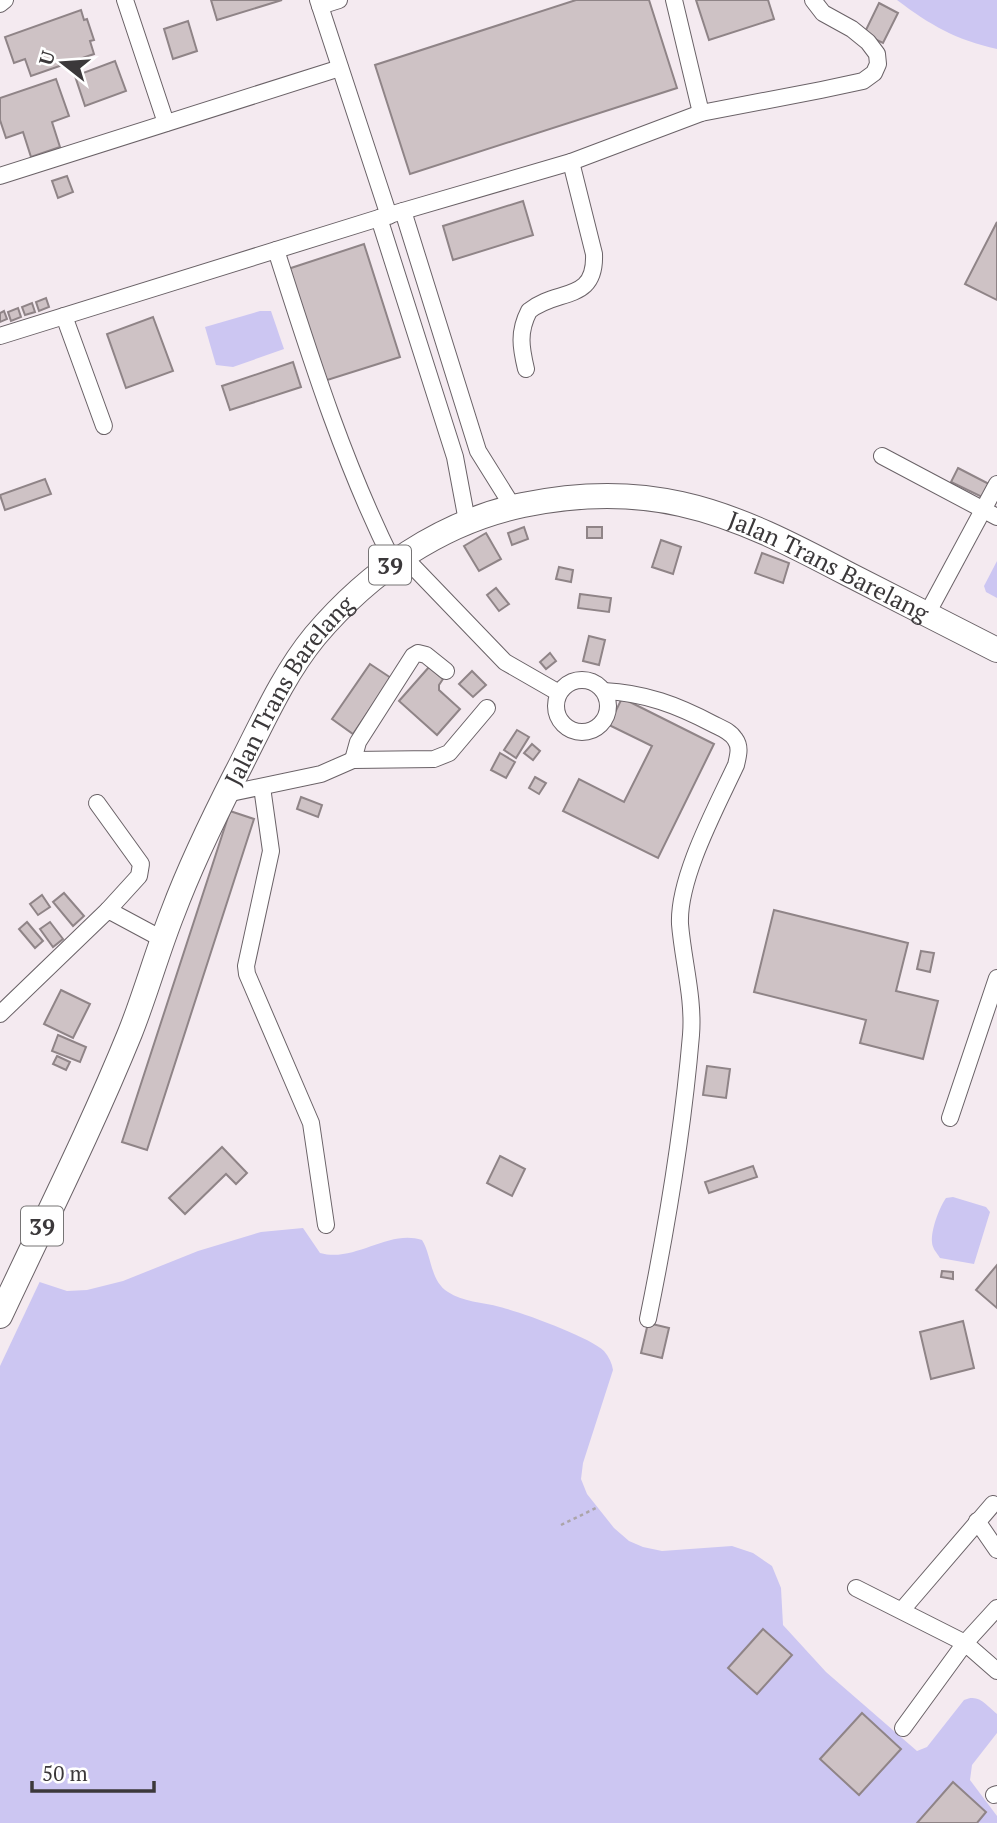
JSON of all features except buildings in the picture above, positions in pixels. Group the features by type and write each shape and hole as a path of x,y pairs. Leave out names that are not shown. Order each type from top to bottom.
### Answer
{"highway":[{"name":"Jalan Trans Barelang","path":"0,1316 130,1032 162,939 191,867 281,689 314,637 349,600 398,559 467,521 513,507 556,498 629,496 681,504 738,521 788,542 997,650"}],"street":[{"path":"0,5 5,0"},
{"path":"125,0 166,123"},
{"path":"339,0 318,3 390,215 478,451 513,507"},
{"path":"674,0 701,113"},
{"path":"0,336 571,162 701,113 863,81 874,74 878,64 877,54 868,42 852,29 823,13 813,0"},
{"path":"0,176 340,68"},
{"path":"526,369 520,343 521,331 529,312 585,287 595,269 594,254 571,162"},
{"path":"390,215 454,457 467,521"},
{"path":"276,250 322,396 378,532 398,559 505,662 559,693"},
{"path":"64,316 104,426"},
{"path":"454,457 478,451"},
{"path":"882,456 990,513"},
{"path":"927,614 990,513 997,484"},
{"path":"353,760 358,742 413,656 418,653 426,655 446,671"},
{"path":"604,691 608,708 601,724 587,732 571,730 559,718 556,710 559,693 565,686 581,679 590,680 604,691 648,696 682,708 731,733 737,741 739,752 736,765 687,877 681,905 680,923 692,1028 671,1189 648,1319"},
{"path":"226,794 321,774 353,760 434,760 449,752 486,708"},
{"path":"262,788 271,851 246,966 247,974 311,1123 326,1226"},
{"path":"0,1014 108,910 139,876 141,864 97,803"},
{"path":"108,910 162,939"},
{"path":"950,1118 997,978"},
{"path":"902,1610 993,1504"},
{"path":"977,1521 997,1550"},
{"path":"856,1588 965,1643 997,1671"},
{"path":"902,1728 965,1643 997,1608"}],"path":[{"path":"561,1525 598,1507"}],"shaded area":[{"path":"897,0 997,0 997,49 944,31"},
{"path":"260,311 271,311 284,349 233,367 216,365 205,327"},
{"path":"997,561 997,598 986,592 984,586"},
{"path":"953,1197 986,1207 990,1212 974,1264 940,1258 933,1246 933,1231 938,1213 946,1198"},
{"path":"303,1228 320,1253 333,1255 346,1254 397,1239 422,1240 438,1281 448,1292 460,1298 538,1319 585,1339 604,1351 613,1370 583,1463 581,1479 587,1494 614,1528 629,1541 643,1547 662,1551 732,1546 753,1553 772,1566 781,1588 783,1625 826,1672 917,1751 927,1747 964,1700 974,1698 986,1704 997,1714 997,1733 972,1765 970,1780 997,1816 997,1823 0,1823 0,1269 67,1291 87,1290 123,1281 198,1251 261,1232"}],"pier":[{"path":"0,1265 41,1279 0,1366"}]}
